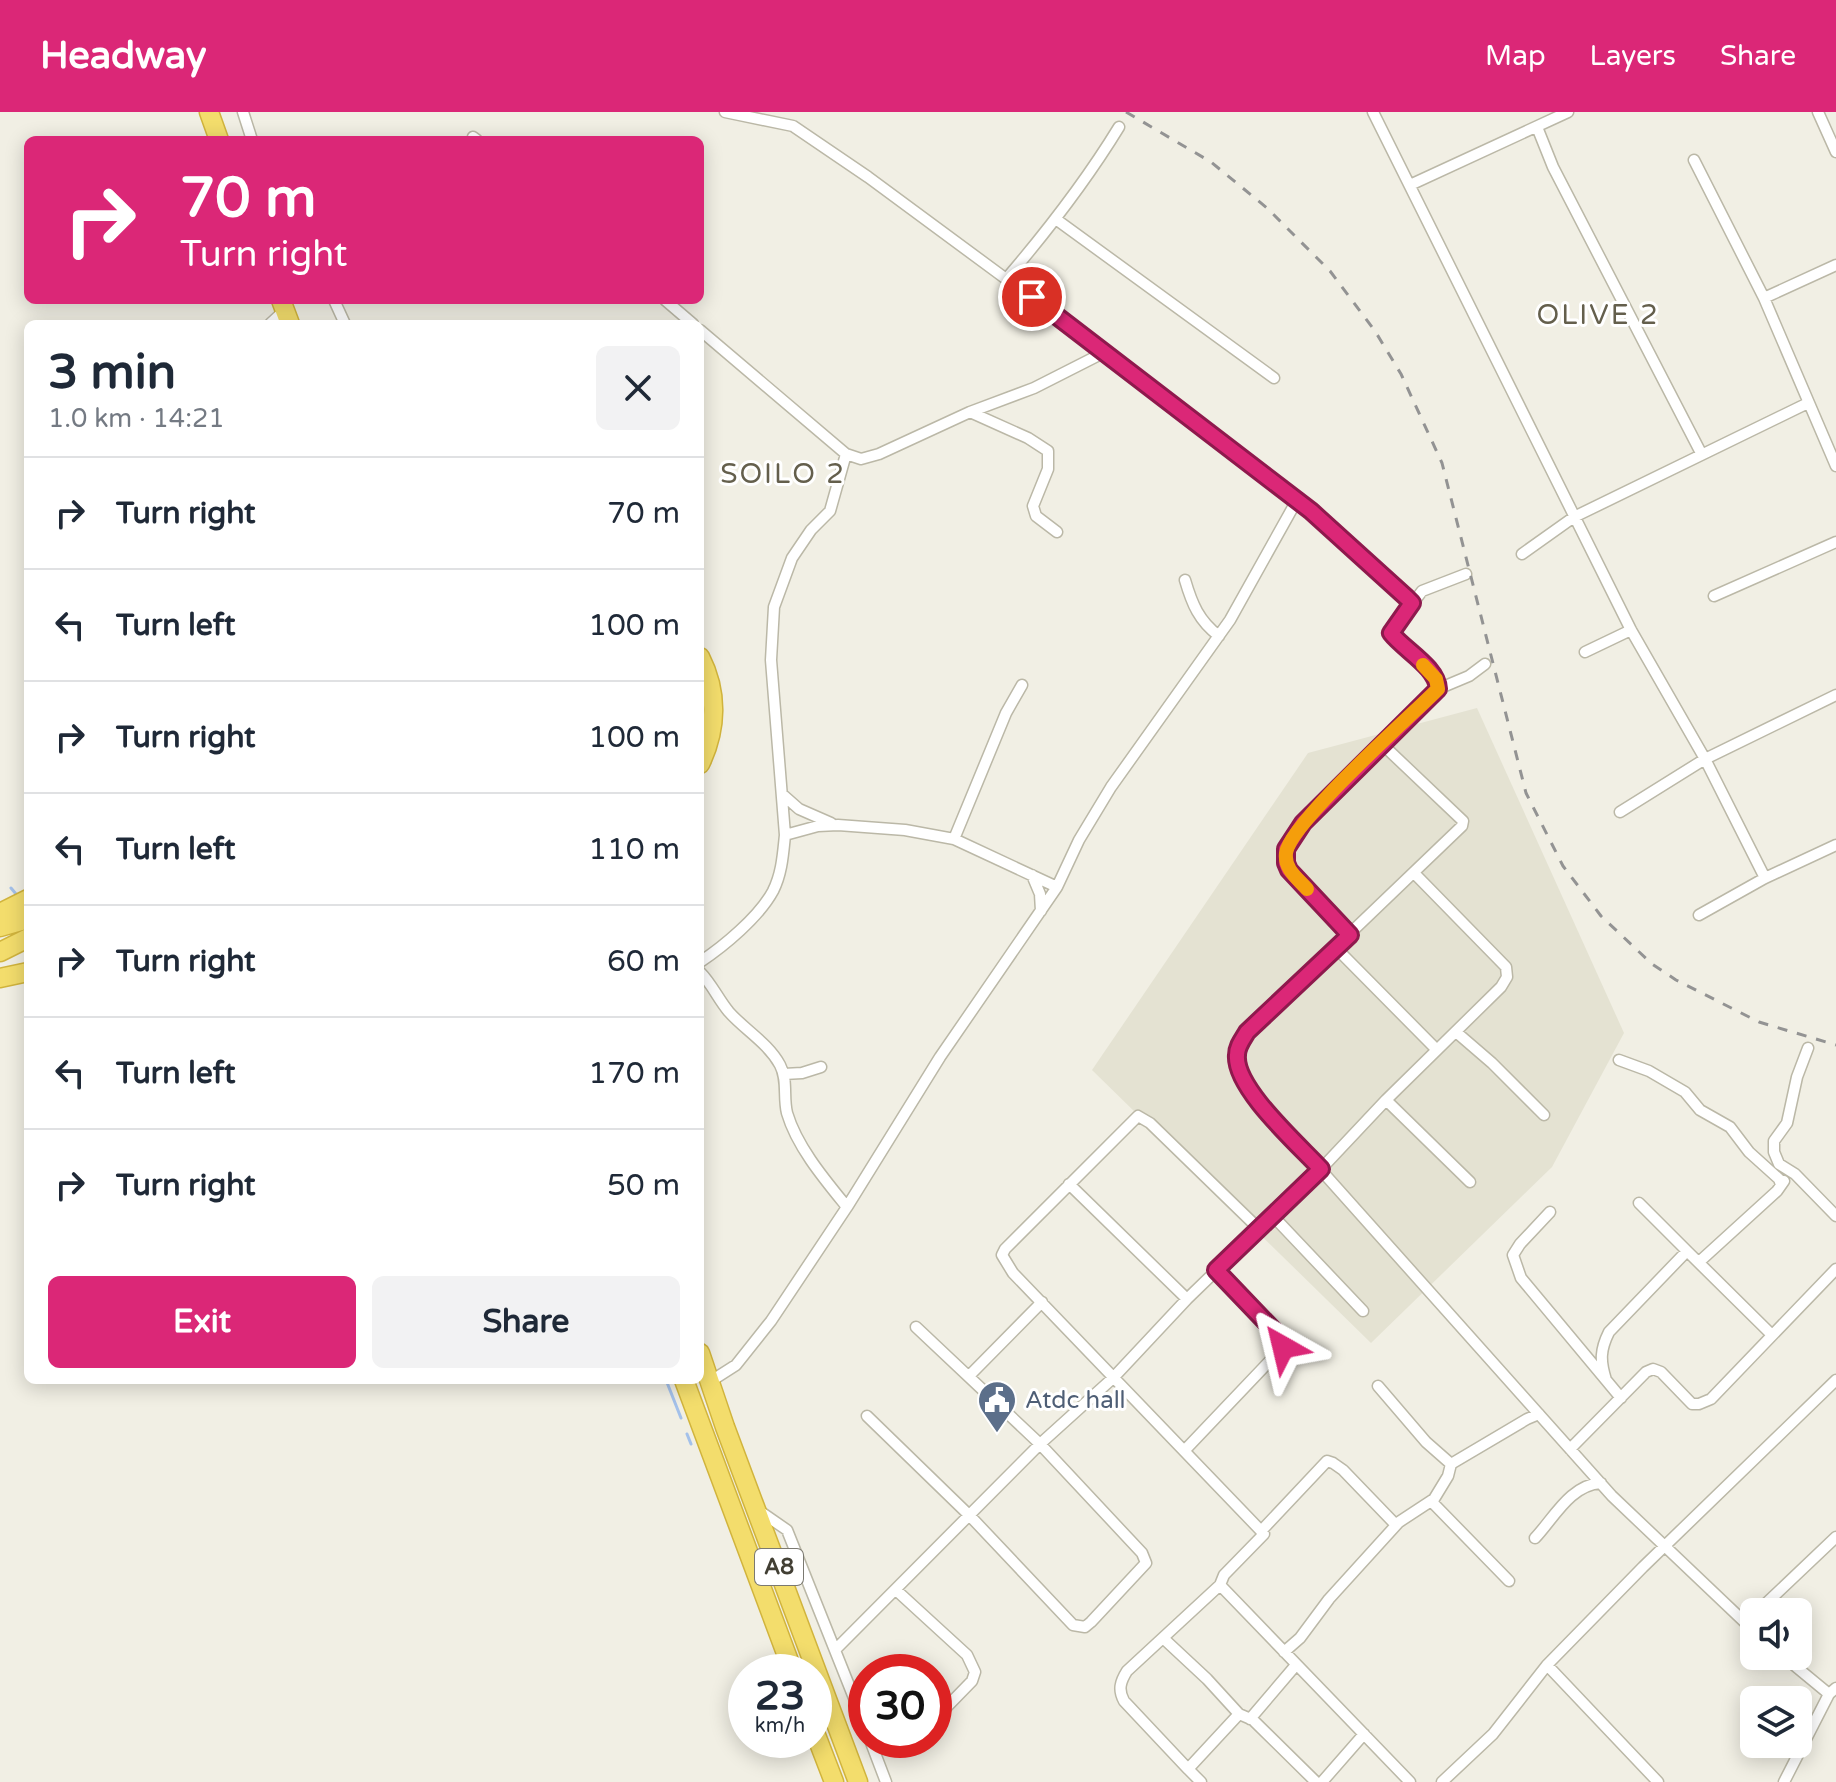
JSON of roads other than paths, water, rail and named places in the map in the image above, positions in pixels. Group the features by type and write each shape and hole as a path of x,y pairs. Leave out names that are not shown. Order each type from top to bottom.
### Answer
{"highway":[{"path":"209,112 218,136"},
{"path":"704,666 714,708 712,733 704,754"},
{"path":"0,913 24,901"},
{"path":"0,927 24,920"},
{"path":"0,940 24,932"},
{"path":"0,952 24,940"},
{"path":"0,978 24,973"},
{"name":"A8","path":"704,1363 858,1782"},
{"name":"A8","path":"685,1384 786,1654"},
{"path":"825,1758 834,1782"}],"street":[{"path":"243,112 251,136"},
{"path":"725,112 793,126 1007,278 1297,500 1412,603"},
{"path":"1373,112 1631,630 1705,759 1765,878"},
{"path":"1410,185 1568,112"},
{"path":"1818,112 1832,131 1836,152"},
{"path":"1007,278 1057,220 1119,127"},
{"path":"1537,127 1553,167 1701,453"},
{"path":"1694,160 1764,298 1836,466"},
{"path":"1057,220 1274,378"},
{"path":"1764,298 1836,265"},
{"path":"670,304 688,320"},
{"path":"704,333 846,454 861,459 1034,388 1105,352"},
{"path":"1522,554 1574,517 1808,403"},
{"path":"970,412 1028,438 1048,451 1048,469 1033,506 1036,516 1057,532"},
{"path":"704,959 732,937 763,905 772,892 783,860 785,835 771,660 774,607 792,558 811,530 830,511 846,454"},
{"path":"711,1381 736,1365 751,1349 847,1207 940,1057 1057,887 1079,840 1111,787 1219,636 1297,500"},
{"path":"1714,596 1836,542"},
{"path":"1438,689 1433,675 1391,633 1426,588 1466,574"},
{"path":"1185,580 1203,622 1219,636"},
{"path":"1585,652 1631,630"},
{"path":"1350,935 1289,870 1286,849 1317,807 1438,689 1469,676 1485,664"},
{"path":"954,839 1001,724 1022,685"},
{"path":"1620,812 1705,759 1836,695"},
{"path":"1382,744 1463,823 1247,1032 1237,1053 1239,1072 1253,1094 1601,1483 1663,1547 1740,1618"},
{"path":"782,794 799,809 838,825"},
{"path":"785,835 818,826 838,825 905,830 954,839 1057,887"},
{"path":"1699,915 1765,878 1836,845"},
{"path":"836,1649 1040,1444 1113,1378 1187,1299 1501,987 1507,977 1506,967 1414,873"},
{"path":"1032,875 1040,894 1040,912"},
{"path":"1336,948 1437,1050"},
{"path":"704,977 726,1008 774,1056 784,1074 787,1111 792,1125 809,1155 847,1207"},
{"path":"1456,1032 1544,1115"},
{"path":"1808,1048 1797,1077 1787,1123 1774,1141 1776,1160 1795,1174 1836,1216"},
{"path":"1619,1060 1649,1071 1685,1092 1700,1110 1730,1127 1749,1152 1779,1179 1781,1185"},
{"path":"784,1074 821,1067"},
{"path":"1386,1100 1470,1182"},
{"path":"1258,1228 1141,1116 1135,1117 1002,1255 1013,1273 1262,1530"},
{"path":"1699,1262 1781,1185 1786,1170"},
{"path":"1069,1184 1187,1299"},
{"path":"1639,1203 1772,1335"},
{"path":"1550,1212 1520,1244 1513,1255 1515,1265 1521,1278 1621,1398"},
{"path":"1272,1215 1363,1311"},
{"path":"1606,1380 1600,1362 1602,1346 1609,1332 1687,1251"},
{"path":"1570,1449 1646,1372 1653,1369 1661,1372 1692,1404 1705,1402 1836,1269"},
{"path":"1185,1450 1283,1347 1280,1337 1216,1270"},
{"path":"969,1376 1042,1302"},
{"path":"867,1416 970,1516 1068,1622 1080,1627 1091,1622 1141,1571 1145,1559 1040,1444 916,1327"},
{"path":"1442,1782 1493,1734 1547,1665 1663,1547 1836,1380"},
{"path":"1378,1386 1426,1442 1451,1464"},
{"path":"1284,1652 1300,1638 1329,1599 1396,1525 1407,1514 1431,1501 1448,1476 1451,1464 1539,1414"},
{"path":"1201,1782 1124,1701 1120,1693 1124,1676 1220,1585 1224,1575 1262,1537 1262,1530 1327,1461 1343,1470 1396,1525"},
{"path":"1535,1538 1554,1512 1581,1489 1601,1483"},
{"path":"1431,1501 1509,1581"},
{"path":"758,1510 787,1530 848,1681"},
{"path":"1772,1598 1836,1537"},
{"path":"1220,1585 1410,1782"},
{"path":"896,1590 967,1655 975,1672 972,1681 952,1702"},
{"path":"1163,1638 1239,1714 1250,1719 1319,1782 1364,1734"},
{"path":"1250,1719 1296,1665"},
{"path":"1547,1665 1658,1782"},
{"path":"1784,1782 1833,1691 1803,1670"},
{"path":"1188,1769 1239,1714"},
{"path":"877,1758 886,1782"}],"waterway":[{"path":"11,888 16,894"},
{"path":"668,1384 681,1418"},
{"path":"687,1434 691,1444"}],"railway":[{"path":"1126,112 1211,162 1267,208 1330,271 1375,331 1401,374 1442,463 1526,793 1563,866 1601,916 1652,964 1676,980 1759,1022 1836,1045"}],"place":[{"name":"Atdc hall","path":"997,1434"}],"district":[{"name":"OLIVE 2","path":"1598,315"},
{"name":"SOILO 2","path":"783,474"}]}
